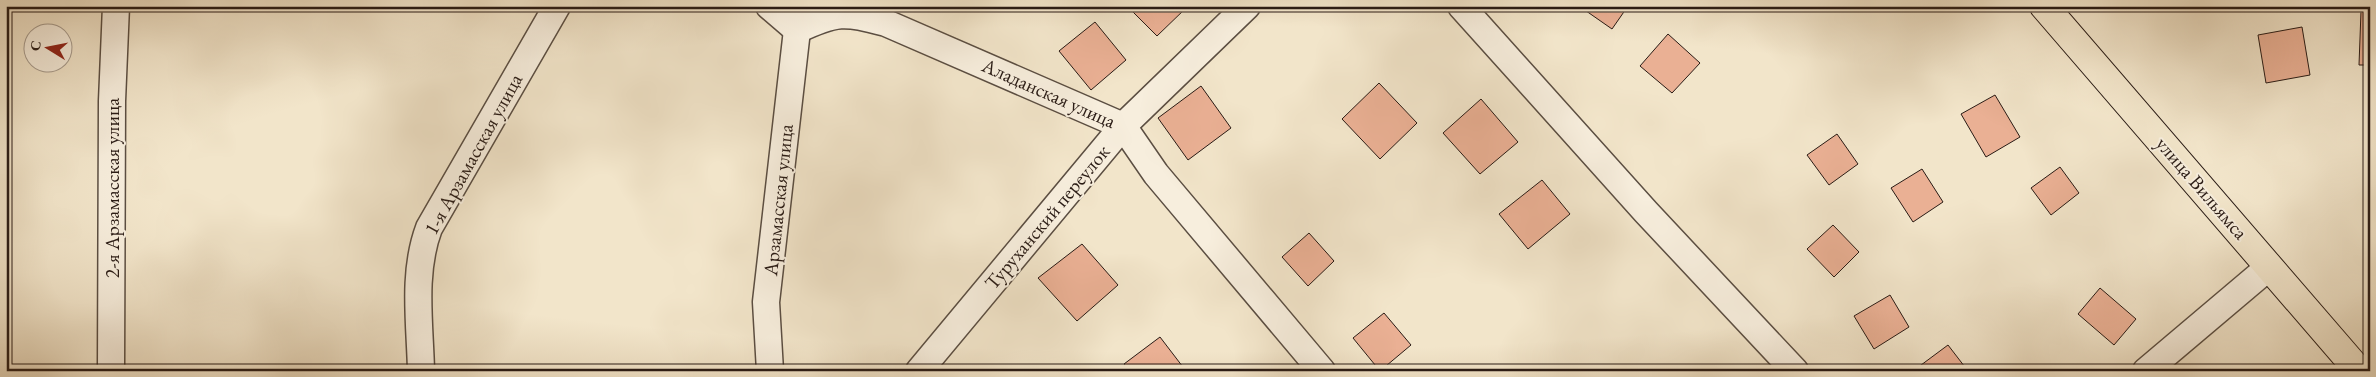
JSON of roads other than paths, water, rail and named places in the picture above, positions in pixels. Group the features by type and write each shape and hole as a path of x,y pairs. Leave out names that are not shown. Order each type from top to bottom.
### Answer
{"main road":[{"name":"улица Вильямса","path":"2044,6 2358,371"}],"street":[{"name":"2-я Арзамасская улица","path":"111,371 112,101 116,6"},
{"name":"1-я Арзамасская улица","path":"421,371 419,265 425,239 434,220 557,6"},
{"path":"769,6 796,30 810,6"},
{"name":"Туруханский переулок","path":"919,371 1123,126 1247,6"},
{"path":"1461,6 1646,212 1795,371"},
{"name":"Аладанская улица","path":"796,30 823,18 850,14 886,22 1123,126 1156,174 1322,371"},
{"name":"Арзамасская улица","path":"770,371 766,302 796,30"},
{"path":"2146,371 2269,268"}]}
